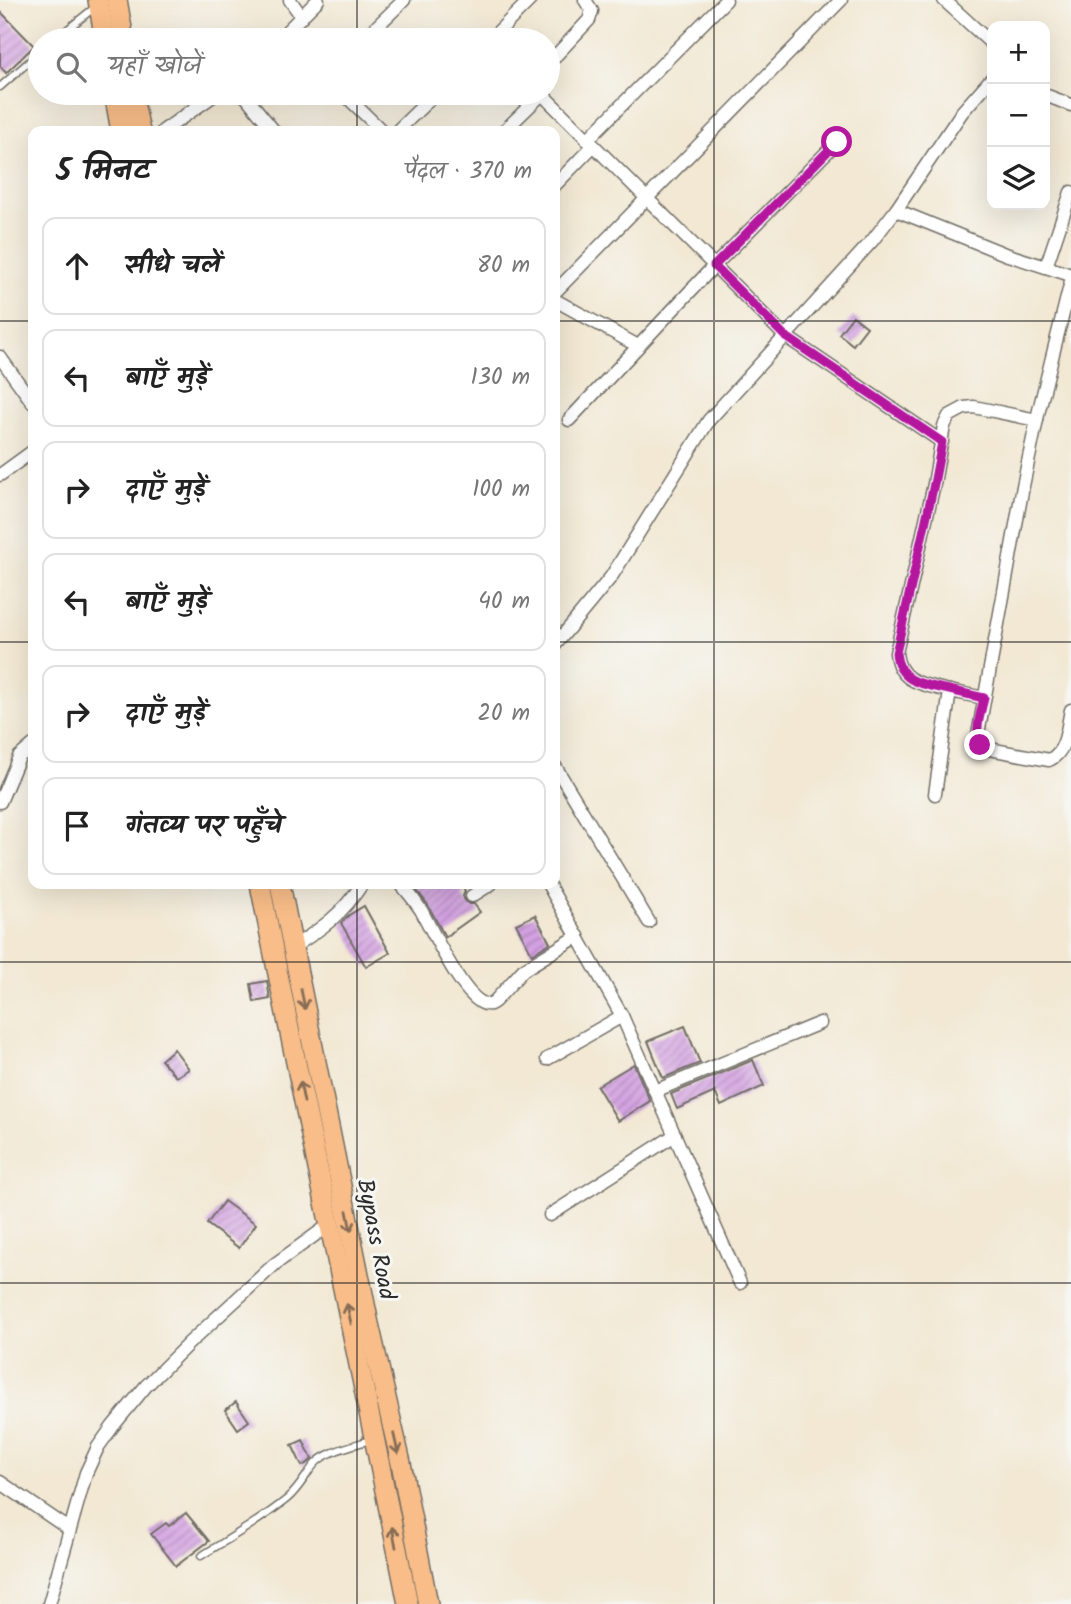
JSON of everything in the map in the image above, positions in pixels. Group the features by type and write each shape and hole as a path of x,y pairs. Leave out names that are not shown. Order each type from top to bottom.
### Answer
{"main road":[{"path":"104,1 105,28"},
{"path":"104,1 118,28"},
{"path":"116,105 120,126"},
{"path":"135,105 139,126"},
{"name":"Bypass Road","path":"261,889 408,1604"},
{"name":"Bypass Road","path":"280,889 369,1324 401,1463 428,1604"}],"street":[{"path":"290,0 302,17"},
{"path":"293,28 318,0"},
{"path":"375,28 404,0"},
{"path":"502,28 530,0"},
{"path":"560,51 589,20 592,11 585,0"},
{"path":"560,179 590,143 726,0"},
{"path":"560,287 841,0"},
{"path":"944,0 987,39"},
{"path":"560,639 611,577 709,420 872,241 962,112 987,84"},
{"path":"1050,97 1071,105"},
{"path":"170,126 200,105"},
{"path":"253,105 270,126"},
{"path":"355,105 377,126"},
{"path":"402,126 424,105"},
{"path":"509,126 530,105"},
{"path":"552,105 785,336 942,442"},
{"path":"569,420 714,266 837,142"},
{"path":"1046,267 1071,192"},
{"path":"896,210 1005,254 1071,275"},
{"path":"1071,281 1023,486 977,740 984,748 1049,760 1061,750 1071,710"},
{"path":"560,303 638,346"},
{"path":"0,357 28,396"},
{"path":"984,698 916,683 906,676 897,663 896,653 934,484 944,426 949,416 964,408 974,407 1037,420"},
{"path":"0,475 28,455"},
{"path":"935,794 950,691"},
{"path":"0,802 19,757 28,749"},
{"path":"560,774 649,922"},
{"path":"292,948 328,923 350,902 359,889"},
{"path":"405,889 420,909 461,981 484,1004 495,1001 523,970 578,936"},
{"path":"472,896 483,889"},
{"path":"551,889 622,1016 740,1283"},
{"path":"547,1059 622,1016"},
{"path":"655,1091 820,1023"},
{"path":"550,1216 675,1135"},
{"path":"49,1604 86,1473 113,1426 146,1386 188,1344 275,1264 329,1225"},
{"path":"0,1482 69,1529"}],"lane":[{"path":"69,28 104,1"},
{"path":"0,87 28,62"},
{"path":"201,1556 289,1498 318,1461 326,1455 375,1439"}],"building":[{"path":"0,11 28,40 28,52 6,73 0,66"},
{"path":"853,316 867,327 853,345 839,334"},
{"path":"416,889 464,889 465,901 474,904 480,912 445,937 428,905"},
{"path":"364,906 390,953 366,967 341,923"},
{"path":"535,915 550,943 532,954 516,924"},
{"path":"267,981 270,999 254,1002 251,984"},
{"path":"685,1026 700,1063 663,1078 648,1041"},
{"path":"174,1049 189,1069 176,1077 161,1060"},
{"path":"753,1060 764,1086 721,1106 715,1092 677,1109 671,1094"},
{"path":"634,1064 650,1101 618,1121 597,1086"},
{"path":"224,1201 256,1224 239,1248 207,1224"},
{"path":"236,1402 249,1421 238,1429 225,1410"},
{"path":"303,1440 312,1459 302,1466 292,1445"},
{"path":"186,1513 209,1541 176,1566 151,1534 166,1523 169,1526"}],"route":[{"path":"837,142 714,266 785,336 942,442 896,653 897,663 906,676 916,683 984,698 977,740 980,745"}]}
